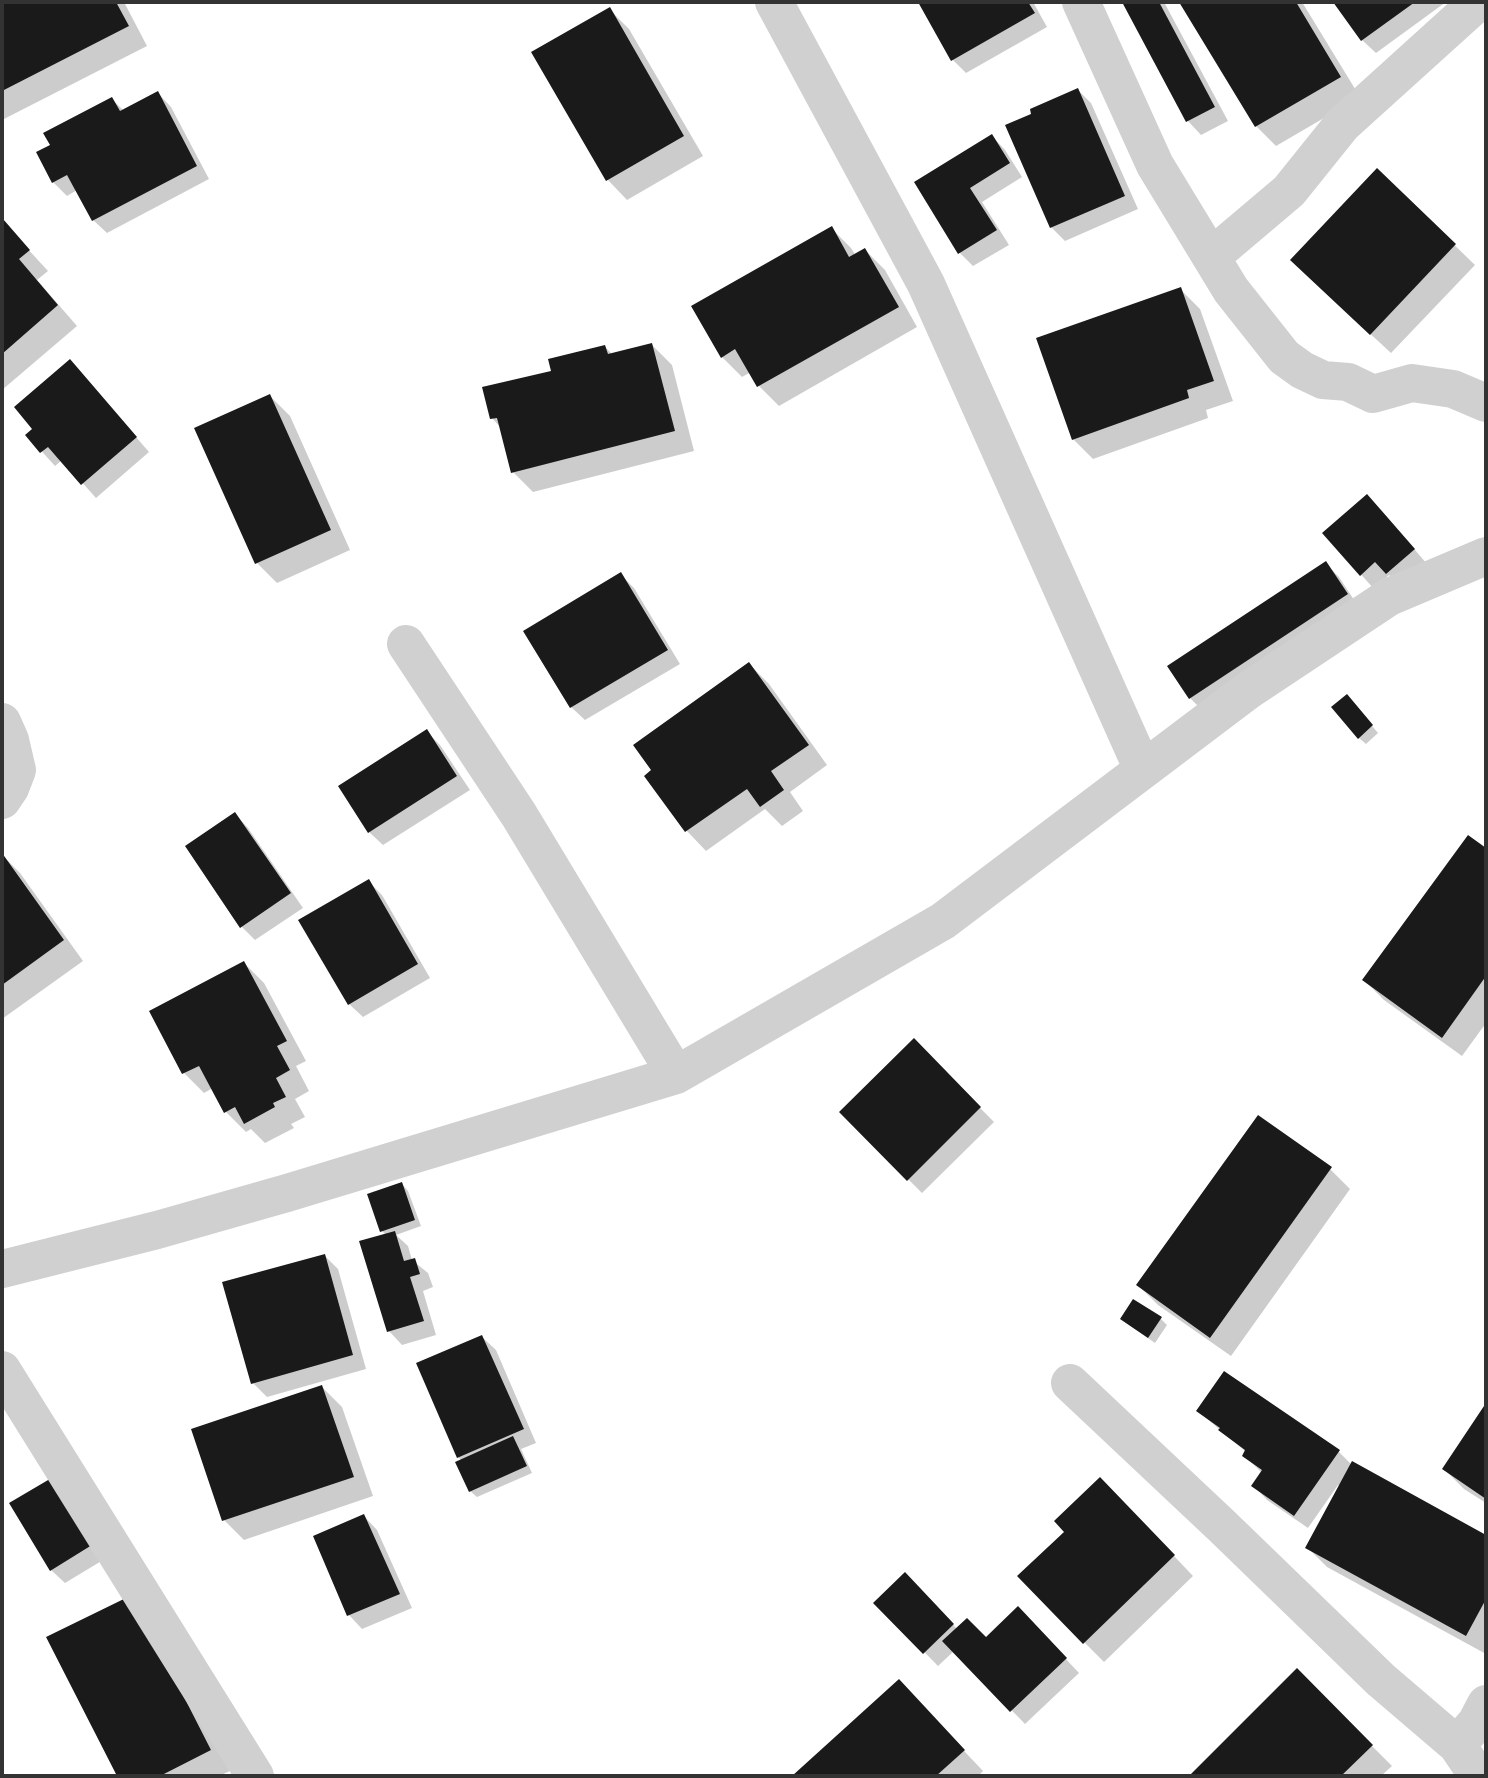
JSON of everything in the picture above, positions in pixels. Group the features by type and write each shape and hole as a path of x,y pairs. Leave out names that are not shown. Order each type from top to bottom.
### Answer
{"street":[{"path":"775,2 926,284 1143,770"},
{"path":"1080,2 1099,37 1155,165 1231,290 1284,357 1323,380 1348,382 1373,394 1412,383 1453,389 1486,403"},
{"path":"1211,257 1289,191 1342,125 1478,2"},
{"path":"2,1269 157,1230 287,1193 676,1075 943,921 1246,692 1389,597 1486,556"},
{"path":"406,644 519,815 676,1075"},
{"path":"2,722 10,740 17,770 2,800"},
{"path":"2,1370 255,1776"},
{"path":"1070,1383 1381,1680 1457,1745 1478,1776"},
{"path":"1457,1745 1476,1723 1486,1704"}],"building":[{"path":"2,2 116,2 129,26 2,91"},
{"path":"918,2 1028,2 1035,13 951,61"},
{"path":"1122,2 1159,2 1215,107 1186,122"},
{"path":"1179,2 1296,2 1341,77 1255,127"},
{"path":"1333,2 1415,2 1361,41"},
{"path":"610,7 684,136 606,181 531,52"},
{"path":"1078,88 1125,196 1050,228 1005,125 1031,114 1030,109"},
{"path":"158,91 197,166 92,221 67,175 52,183 36,152 50,145 43,133 112,97 120,111"},
{"path":"992,134 1010,163 970,188 997,230 958,254 914,182"},
{"path":"1377,168 1456,244 1370,335 1290,260"},
{"path":"3,219 30,250 19,259 58,305 2,354"},
{"path":"832,226 849,257 865,248 899,307 757,387 735,349 721,358 691,306"},
{"path":"1181,287 1214,381 1187,390 1189,398 1072,440 1036,338"},
{"path":"652,343 675,431 511,473 497,418 490,419 482,387 551,371 548,359 605,345 608,354"},
{"path":"70,359 137,437 81,485 48,447 40,453 25,435 32,429 14,407"},
{"path":"270,394 331,530 255,564 194,428"},
{"path":"1367,494 1415,549 1386,574 1375,562 1360,576 1322,533"},
{"path":"1326,561 1348,594 1189,699 1167,666"},
{"path":"621,572 668,650 570,708 523,631"},
{"path":"749,662 809,745 771,771 784,790 760,807 747,789 685,832 644,776 651,770 633,745"},
{"path":"1347,694 1373,725 1358,739 1331,707"},
{"path":"427,729 457,776 368,833 338,786"},
{"path":"235,812 291,893 240,928 185,846"},
{"path":"1468,835 1486,848 1486,976 1442,1038 1362,980"},
{"path":"2,853 64,940 2,985"},
{"path":"369,879 418,964 348,1005 298,920"},
{"path":"244,961 287,1041 277,1046 290,1070 276,1078 286,1097 273,1103 275,1107 244,1124 235,1107 224,1113 199,1066 182,1074 149,1011"},
{"path":"914,1038 981,1107 907,1181 839,1112"},
{"path":"1258,1115 1332,1167 1210,1338 1136,1285"},
{"path":"402,1182 415,1220 380,1232 367,1194"},
{"path":"395,1231 404,1261 415,1258 420,1274 410,1277 424,1321 387,1332 359,1241"},
{"path":"325,1254 353,1355 251,1384 222,1282"},
{"path":"1133,1299 1162,1317 1148,1338 1120,1319"},
{"path":"482,1335 524,1429 457,1458 416,1363"},
{"path":"1224,1371 1340,1450 1294,1516 1251,1486 1262,1470 1242,1456 1245,1450 1196,1411"},
{"path":"322,1385 354,1477 222,1521 191,1429"},
{"path":"1486,1403 1486,1499 1442,1469"},
{"path":"513,1436 527,1466 469,1492 455,1462"},
{"path":"1352,1461 1486,1535 1486,1599 1466,1636 1305,1548"},
{"path":"60,1473 100,1540 50,1571 9,1503"},
{"path":"1100,1477 1175,1555 1083,1644 1017,1576 1064,1532 1054,1521"},
{"path":"364,1514 400,1594 347,1616 313,1536"},
{"path":"905,1572 954,1624 923,1654 873,1603"},
{"path":"132,1595 211,1750 160,1776 117,1776 46,1637"},
{"path":"1018,1606 1067,1658 1010,1712 942,1641 967,1618 986,1637"},
{"path":"1297,1668 1373,1745 1341,1776 1189,1776"},
{"path":"899,1679 965,1750 936,1776 792,1776"}]}
